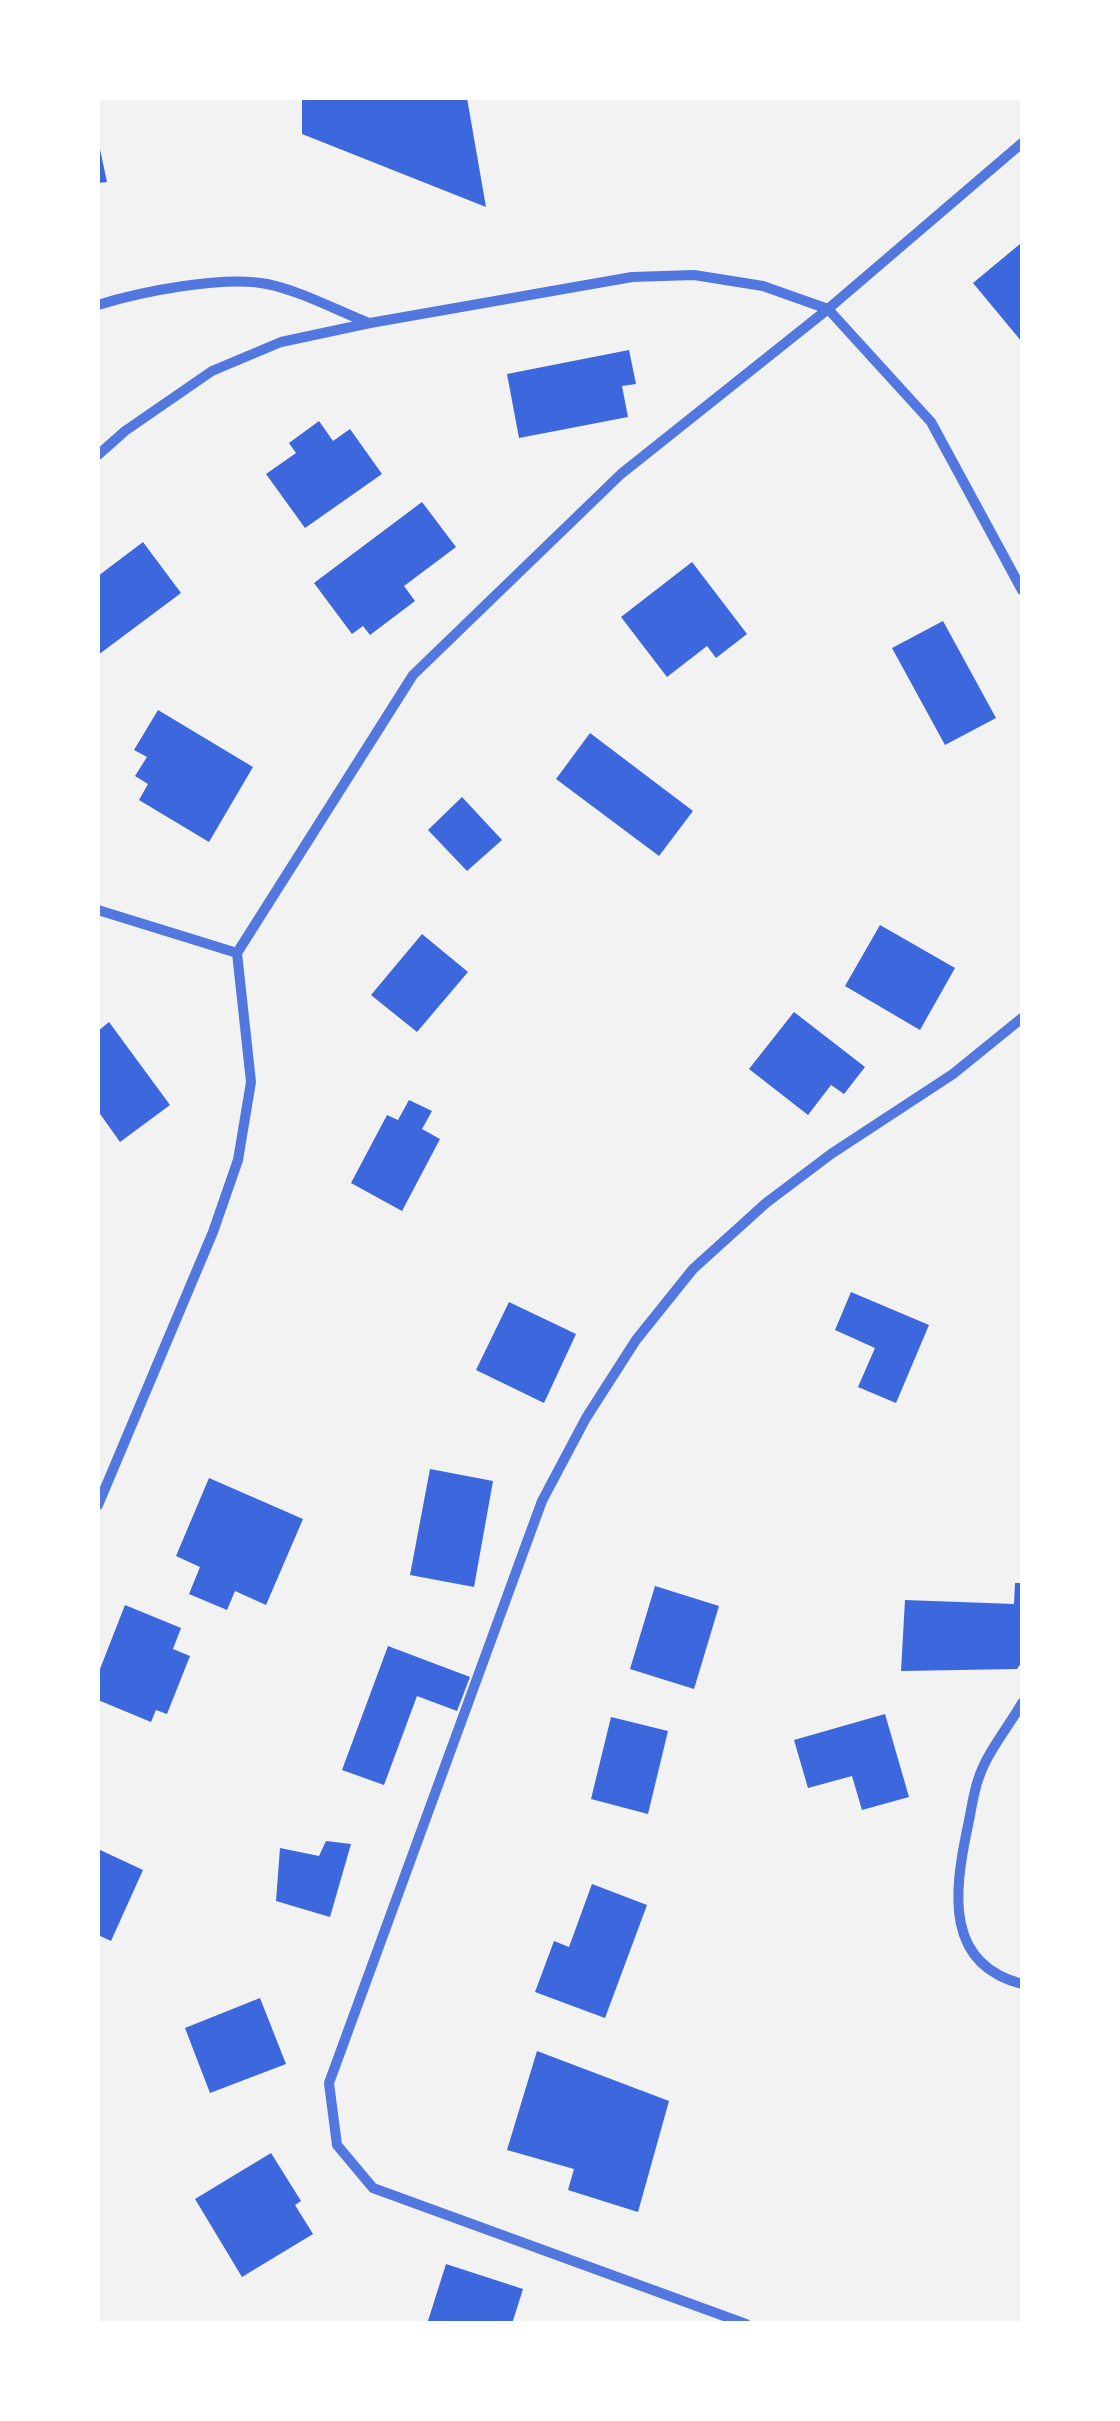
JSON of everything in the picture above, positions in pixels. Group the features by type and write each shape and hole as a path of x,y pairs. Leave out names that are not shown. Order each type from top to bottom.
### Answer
{"street":[{"path":"98,1505 205,1250 238,1160 251,1082 246,1012 236,953 413,674 621,474 828,310 1022,143"},
{"path":"98,456 125,431 212,371 281,342 632,277 694,275 763,286 828,310 932,422 1022,590"},
{"path":"98,304 204,283 265,283 370,323"},
{"path":"98,910 236,953"},
{"path":"746,2324 373,2188 337,2145 329,2083 542,1500 586,1418 636,1340 693,1269 766,1203 830,1154 954,1074 1022,1018"},
{"path":"1022,1703 979,1775 958,1871 957,1908 964,1941 984,1966 1022,1984"}],"building":[{"path":"302,98 467,98 486,207 302,134"},
{"path":"98,140 107,182 98,183"},
{"path":"1020,244 1022,248 1022,342 973,283"},
{"path":"629,350 636,384 622,386 628,417 519,438 507,374"},
{"path":"319,421 333,441 350,429 382,474 305,528 266,474 296,453 289,443"},
{"path":"422,502 456,547 404,586 415,601 370,635 363,626 352,634 314,583"},
{"path":"143,542 181,593 98,655 98,576"},
{"path":"692,562 747,634 716,658 707,646 667,677 621,617"},
{"path":"943,621 996,718 945,745 892,648"},
{"path":"158,710 253,767 209,842 139,800 148,784 135,776 147,757 134,750"},
{"path":"590,733 693,811 659,856 556,779"},
{"path":"462,797 502,840 467,871 428,830"},
{"path":"880,925 955,968 920,1030 845,986"},
{"path":"422,934 468,972 417,1032 371,995"},
{"path":"794,1012 865,1067 844,1094 831,1085 808,1115 749,1069"},
{"path":"109,1022 170,1105 120,1142 98,1111 98,1031"},
{"path":"409,1100 432,1111 422,1129 440,1139 402,1211 351,1183 387,1115 398,1120"},
{"path":"851,1292 929,1325 896,1403 858,1387 875,1348 835,1330"},
{"path":"509,1302 576,1334 544,1403 476,1370"},
{"path":"430,1469 493,1481 474,1587 410,1575"},
{"path":"209,1478 303,1519 266,1605 235,1591 227,1610 189,1594 200,1567 176,1556"},
{"path":"1015,1583 1022,1583 1022,1662 1017,1669 901,1671 905,1600 1014,1604"},
{"path":"655,1586 719,1606 694,1689 630,1669"},
{"path":"125,1605 181,1628 173,1649 190,1656 167,1714 156,1710 151,1722 98,1700 98,1674"},
{"path":"388,1646 470,1677 457,1711 417,1696 384,1785 342,1770"},
{"path":"885,1714 909,1797 862,1810 852,1776 808,1788 794,1740"},
{"path":"611,1717 668,1731 648,1814 591,1799"},
{"path":"326,1841 351,1844 330,1917 276,1901 280,1848 319,1856"},
{"path":"98,1849 143,1870 111,1941 98,1935"},
{"path":"592,1884 647,1905 605,2018 535,1992 554,1941 569,1947"},
{"path":"260,1998 286,2064 210,2093 185,2028"},
{"path":"537,2051 669,2101 638,2212 568,2190 574,2169 507,2150"},
{"path":"271,2153 301,2201 295,2205 313,2234 242,2277 195,2199"},
{"path":"446,2264 523,2289 512,2324 427,2324"}]}
